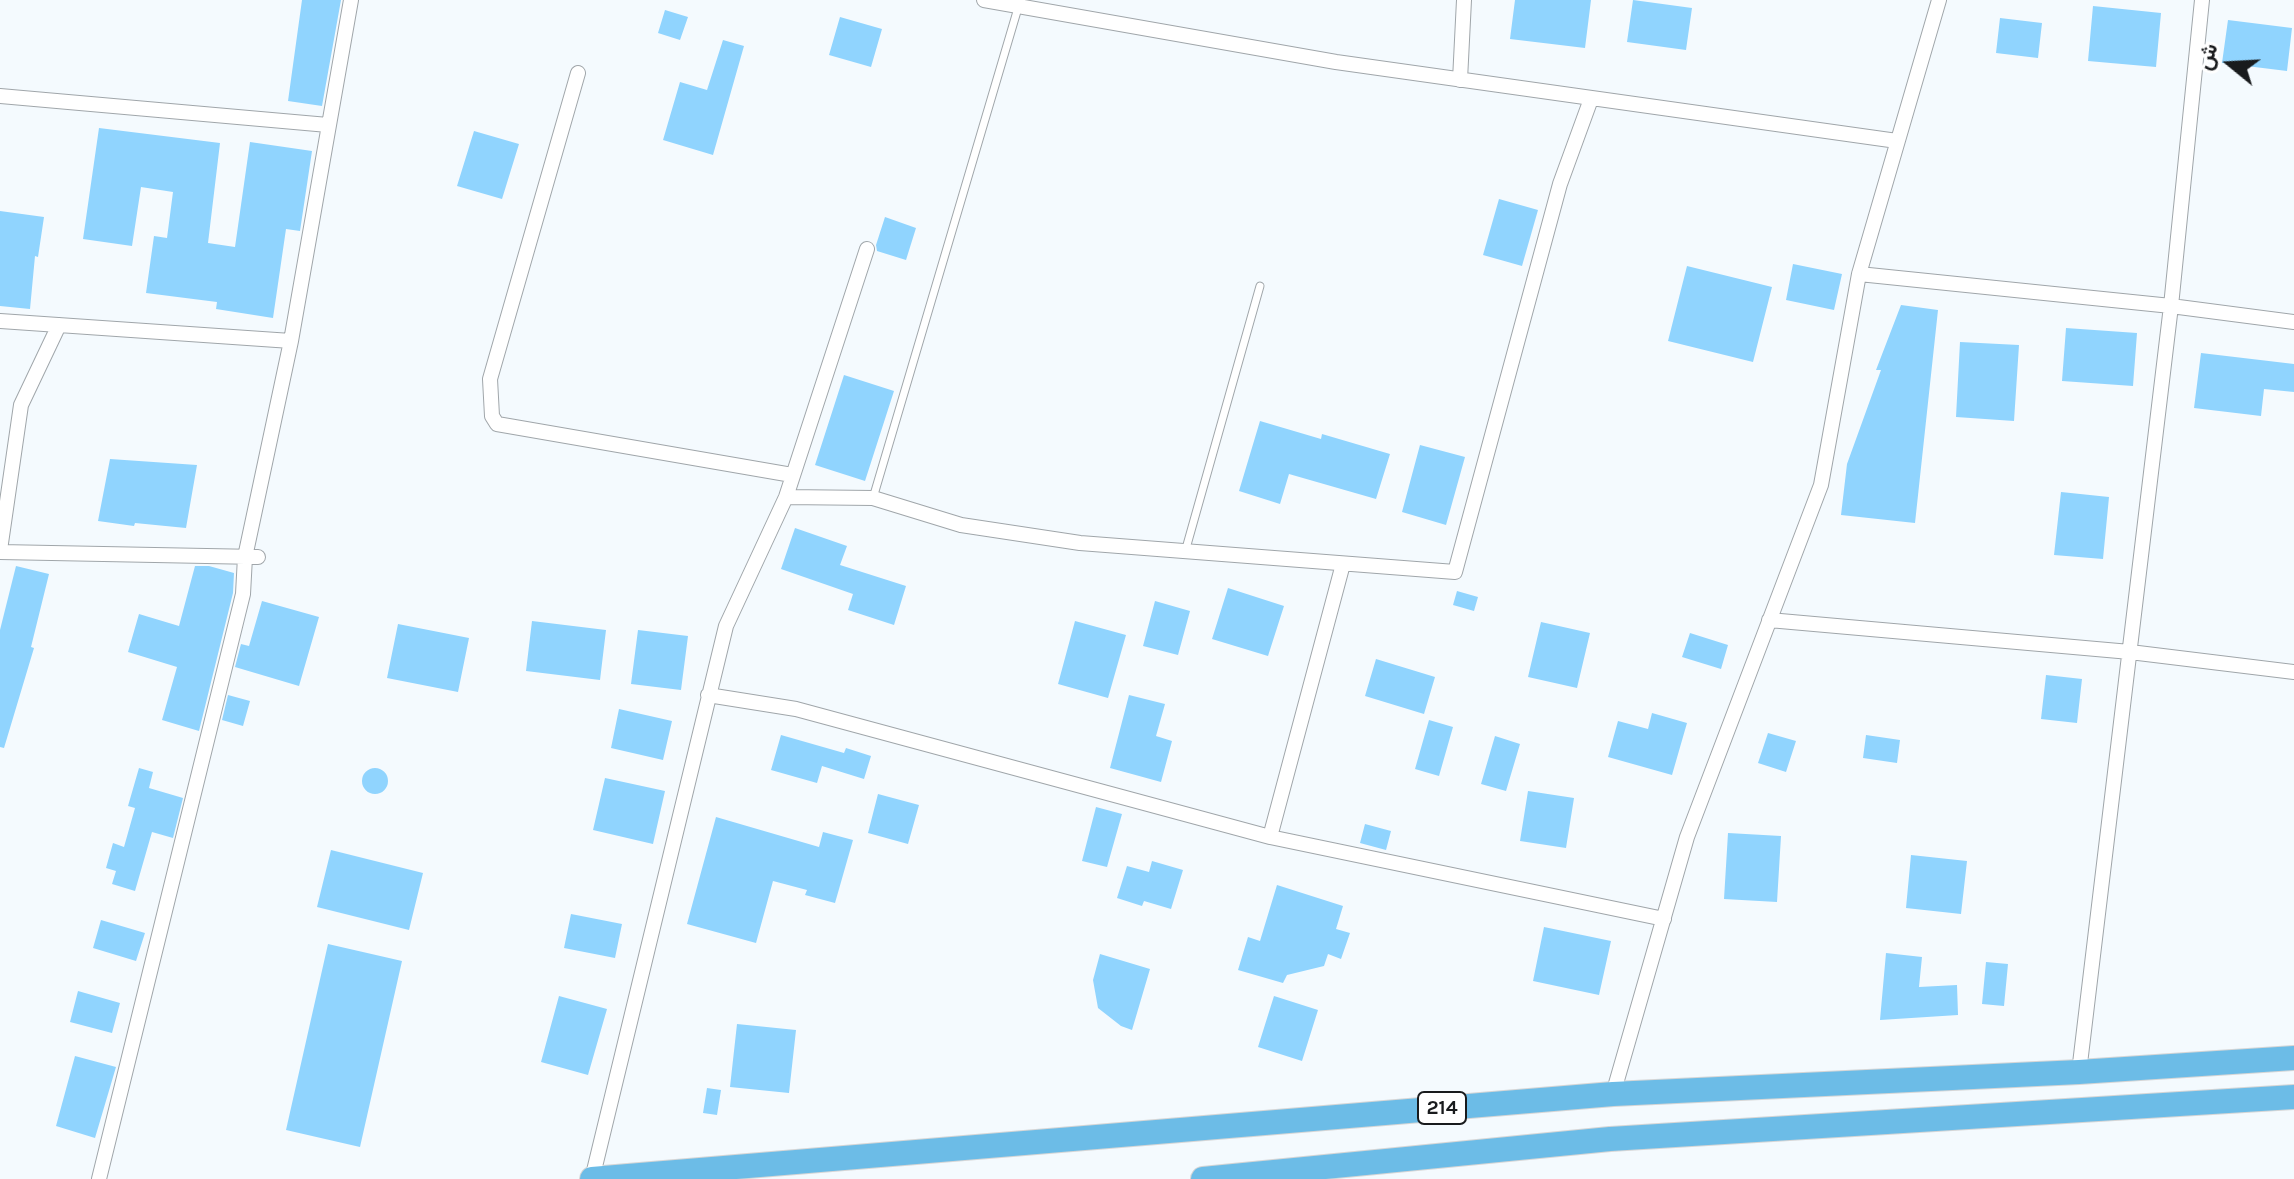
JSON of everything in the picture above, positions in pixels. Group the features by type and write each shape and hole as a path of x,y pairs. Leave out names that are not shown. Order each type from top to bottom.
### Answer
{"highway":[{"name":"214","path":"592,1179 1613,1094 2079,1072 2294,1058"},
{"name":"214","path":"1203,1179 1610,1139 2294,1097"}],"street":[{"path":"99,1179 252,557 351,0"},
{"path":"984,0 1336,62 1897,141"},
{"path":"1460,80 1464,0"},
{"path":"1613,1094 1687,837 1821,485 1859,274 1939,0"},
{"path":"2079,1072 2171,306 2202,0"},
{"path":"578,73 490,379 492,416 497,424 792,475"},
{"path":"0,96 328,125"},
{"path":"786,497 873,498 961,525 1080,543 1455,572 1560,184 1591,99"},
{"path":"592,1179 641,987 726,626 786,497 867,249"},
{"path":"1859,274 2171,306 2294,322"},
{"path":"0,321 291,341"},
{"path":"59,325 21,405 0,551 252,557"},
{"path":"1270,837 1343,564"},
{"path":"1769,620 2130,652 2294,672"},
{"path":"708,695 796,709 1270,837 1664,919"}],"lane":[{"path":"873,498 1018,8"},
{"path":"1185,552 1260,286"}],"building":[{"path":"302,0 341,0 322,106 288,101"},
{"path":"1515,0 1591,0 1585,48 1510,39"},
{"path":"1633,0 1692,8 1686,50 1627,42"},
{"path":"2093,6 2161,13 2156,67 2088,61"},
{"path":"665,10 688,17 680,40 658,33"},
{"path":"840,17 882,29 871,67 829,55"},
{"path":"2000,18 2042,23 2038,58 1996,53"},
{"path":"2228,20 2292,28 2287,71 2222,63"},
{"path":"723,40 744,46 713,155 663,140 680,82 707,90"},
{"path":"99,128 220,143 208,243 235,247 250,142 312,151 300,231 286,229 273,318 216,309 217,302 146,293 154,236 167,238 173,192 141,187 132,246 83,239"},
{"path":"474,131 519,144 502,199 457,186"},
{"path":"1499,199 1538,210 1522,266 1483,255"},
{"path":"0,211 44,217 38,257 35,256 30,309 0,306"},
{"path":"885,217 916,228 906,260 877,251"},
{"path":"1793,264 1842,274 1834,310 1786,300"},
{"path":"1687,266 1772,287 1753,362 1668,341"},
{"path":"1901,305 1938,310 1915,523 1841,515 1847,464 1881,370 1876,370"},
{"path":"2066,328 2137,333 2133,386 2062,381"},
{"path":"1960,342 2019,345 2014,421 1956,417"},
{"path":"2201,353 2294,364 2294,392 2264,389 2261,416 2194,408"},
{"path":"844,375 894,391 865,481 815,465"},
{"path":"1260,421 1321,439 1322,434 1390,454 1376,499 1289,474 1280,504 1239,491"},
{"path":"1420,445 1465,457 1446,525 1402,512"},
{"path":"110,459 197,465 186,528 98,521"},
{"path":"2061,492 2109,497 2103,559 2054,555"},
{"path":"795,528 847,546 840,565 906,586 894,625 848,610 853,594 781,569"},
{"path":"16,566 49,574 31,647 34,648 4,748 0,747 0,630"},
{"path":"195,566 209,566 234,573 233,593 199,731 162,720 177,667 128,652 139,614 179,626"},
{"path":"1228,588 1284,606 1268,656 1212,639"},
{"path":"1457,591 1478,597 1474,611 1453,605"},
{"path":"262,601 319,617 299,686 235,667 241,644 249,646"},
{"path":"1155,601 1190,611 1178,655 1143,646"},
{"path":"532,621 606,630 600,680 526,671"},
{"path":"1075,621 1126,635 1108,698 1058,684"},
{"path":"1541,622 1590,633 1577,688 1528,677"},
{"path":"398,624 469,638 458,692 387,678"},
{"path":"638,630 688,636 681,690 631,684"},
{"path":"1690,633 1728,645 1721,669 1682,657"},
{"path":"1376,659 1435,677 1424,714 1365,696"},
{"path":"2046,675 2082,679 2077,723 2041,719"},
{"path":"228,695 250,701 243,726 222,720"},
{"path":"1129,695 1165,704 1156,736 1172,741 1161,782 1110,768"},
{"path":"619,709 672,721 663,760 611,748"},
{"path":"1652,713 1687,723 1672,775 1608,757 1618,721 1648,729"},
{"path":"1429,720 1453,727 1439,776 1415,769"},
{"path":"1768,733 1796,741 1786,772 1758,763"},
{"path":"781,735 844,753 846,748 871,756 864,779 822,766 817,783 771,770"},
{"path":"1866,735 1900,740 1897,763 1863,758"},
{"path":"1495,736 1520,744 1506,791 1481,784"},
{"path":"139,768 153,772 149,788 183,798 173,838 152,832 135,891 112,884 116,871 106,868 113,843 124,847 135,808 128,806"},
{"path":"375,768 384,772 388,781 384,790 375,794 366,790 362,781 366,772"},
{"path":"605,778 665,791 653,844 593,830"},
{"path":"1528,791 1574,798 1566,848 1520,841"},
{"path":"878,794 919,805 908,844 868,833"},
{"path":"1096,807 1122,814 1107,867 1082,861"},
{"path":"716,817 819,847 823,832 853,840 835,903 805,895 807,890 773,881 756,943 687,924"},
{"path":"1365,824 1391,831 1386,850 1360,843"},
{"path":"1728,833 1781,836 1777,902 1724,899"},
{"path":"331,850 423,873 409,930 317,907"},
{"path":"1911,855 1967,861 1961,914 1906,908"},
{"path":"1152,861 1183,870 1171,909 1144,901 1142,906 1117,898 1127,866 1149,872"},
{"path":"1277,885 1343,906 1336,929 1350,933 1341,959 1328,954 1324,966 1287,975 1283,983 1238,970 1248,937 1260,941"},
{"path":"571,914 622,924 615,958 564,948"},
{"path":"101,920 145,933 136,961 93,948"},
{"path":"1544,927 1611,941 1599,995 1533,981"},
{"path":"328,944 402,961 360,1147 286,1130"},
{"path":"1886,953 1922,957 1919,987 1957,985 1958,1015 1880,1020"},
{"path":"1100,954 1150,969 1132,1030 1121,1026 1098,1008 1093,980"},
{"path":"1986,962 2008,964 2004,1006 1982,1004"},
{"path":"78,991 120,1003 112,1033 70,1022"},
{"path":"559,996 607,1009 588,1075 541,1062"},
{"path":"1274,996 1318,1010 1302,1061 1258,1047"},
{"path":"737,1024 796,1030 789,1093 730,1087"},
{"path":"75,1056 116,1067 95,1138 56,1126"},
{"path":"707,1088 721,1090 717,1115 703,1113"}]}
